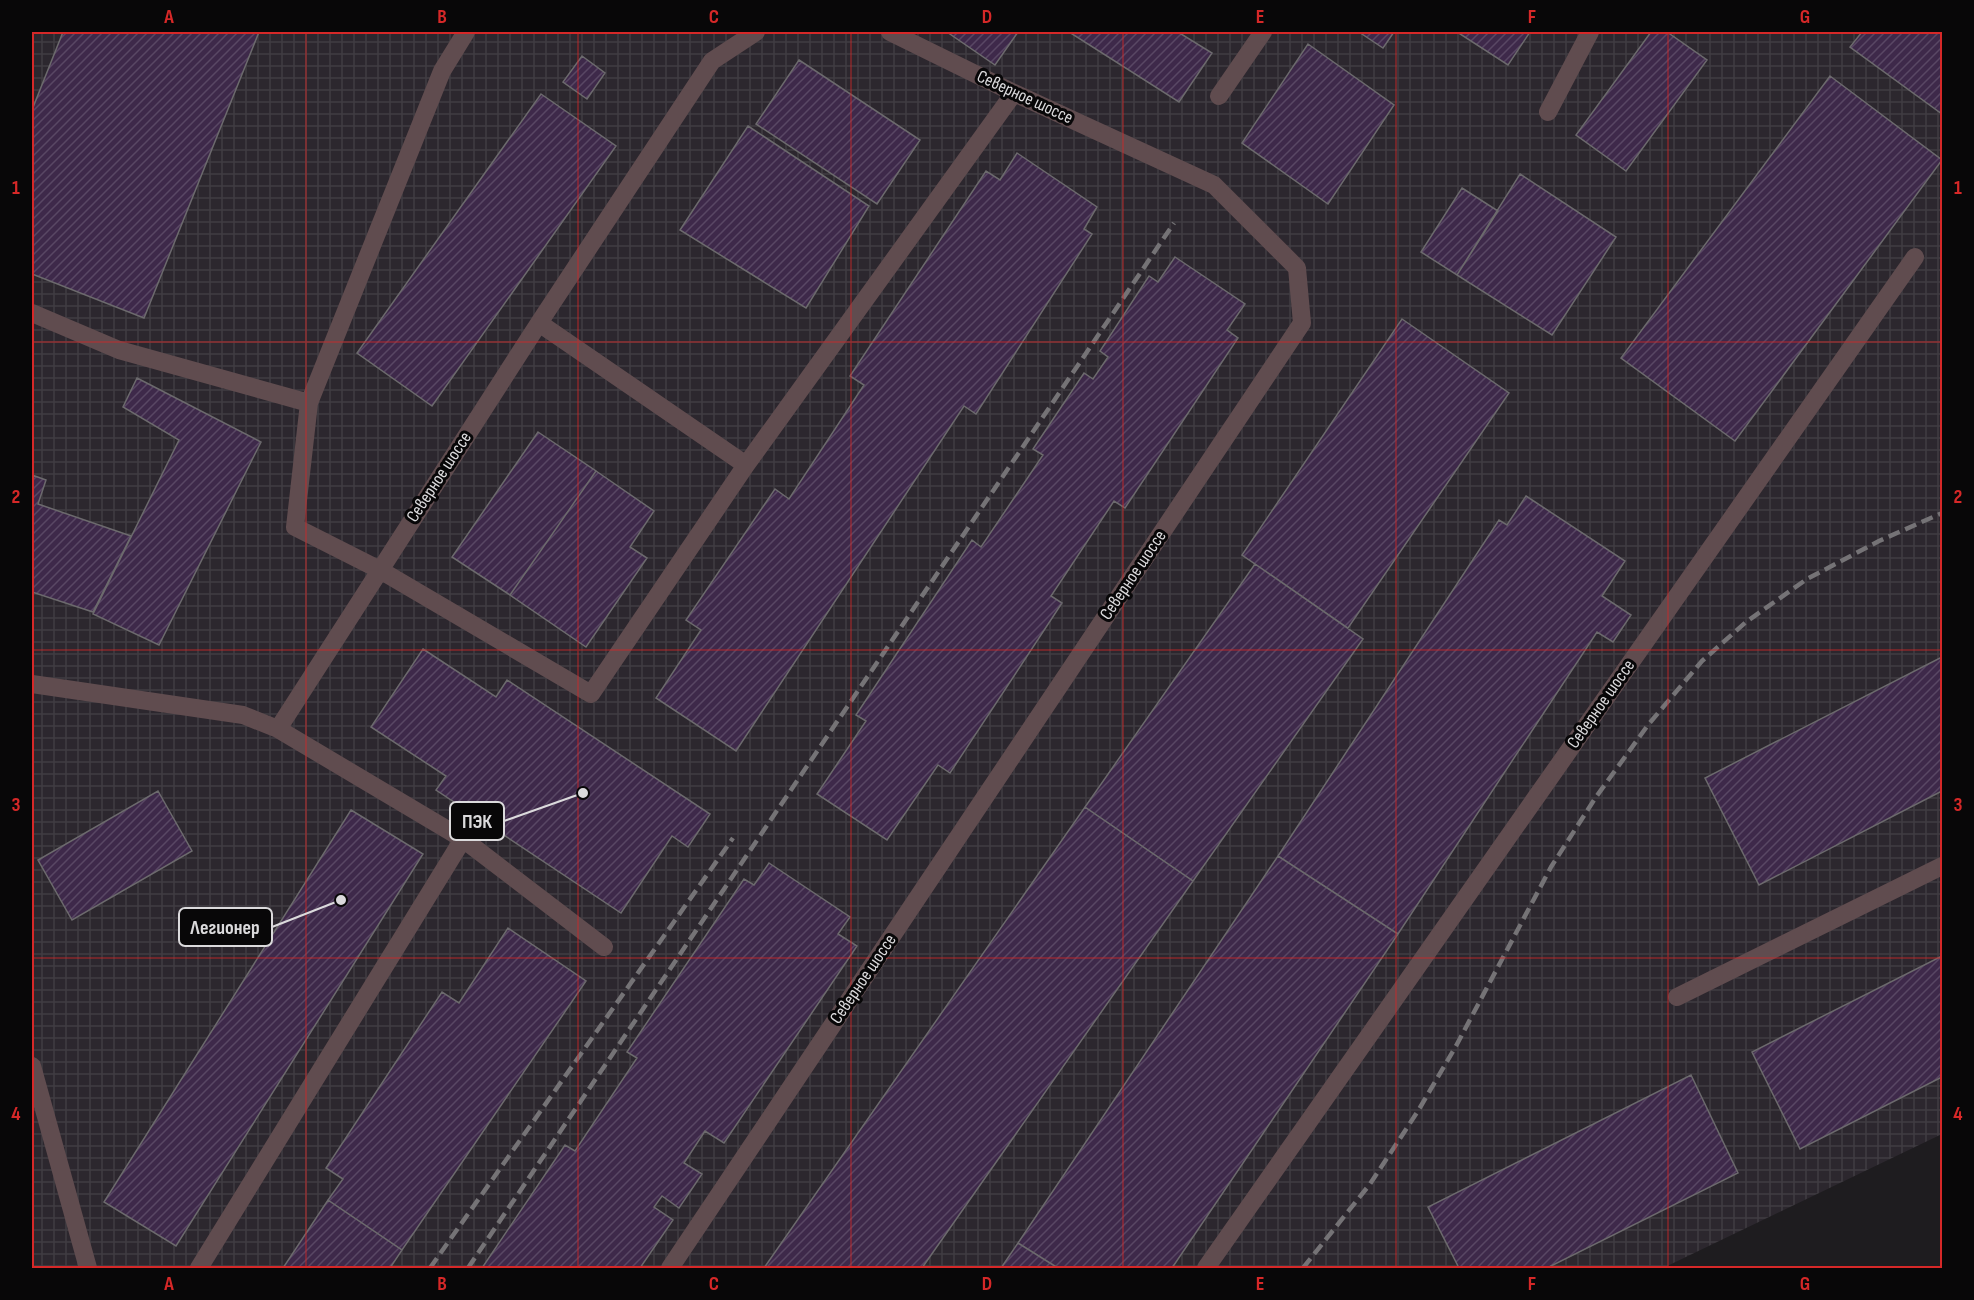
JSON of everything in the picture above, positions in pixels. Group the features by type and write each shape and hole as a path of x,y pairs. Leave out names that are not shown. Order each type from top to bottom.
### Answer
{"lane":[{"path":"466,32 442,71 309,402 295,526 380,570 591,694 746,465 1014,93"},
{"name":"Северное шоссе","path":"278,729 539,323 712,61 756,32"},
{"name":"Северное шоссе","path":"670,1269 1302,323 1297,268 1214,185 1014,93 890,32"},
{"path":"1219,96 1263,32"},
{"path":"1548,112 1590,32"},
{"name":"Северное шоссе","path":"1206,1269 1915,257"},
{"path":"32,313 119,350 309,402"},
{"path":"539,323 746,465"},
{"path":"32,684 243,715 278,729 463,839 604,947"},
{"path":"199,1269 463,839"},
{"path":"1677,998 1942,866"},
{"path":"32,1066 88,1269"}],"shaded area":[{"path":"32,32 1942,32 1942,1134 1663,1268 32,1268"}],"building":[{"path":"63,32 259,32 144,318 32,274 32,110"},
{"path":"947,32 1018,32 995,65"},
{"path":"1069,32 1178,32 1212,53 1179,102"},
{"path":"1359,32 1394,32 1383,48"},
{"path":"1457,32 1530,32 1508,65"},
{"path":"1651,32 1667,32 1707,60 1626,171 1576,135"},
{"path":"1862,32 1942,32 1942,114 1850,47"},
{"path":"1308,44 1394,105 1328,204 1242,143"},
{"path":"582,56 605,73 587,99 563,82"},
{"path":"799,60 920,140 877,204 756,124"},
{"path":"1830,76 1942,160 1735,441 1621,358"},
{"path":"541,94 616,146 432,406 357,353"},
{"path":"748,126 869,206 806,308 680,230"},
{"path":"1017,153 1097,207 1084,229 1092,234 976,414 964,406 736,751 656,698 701,630 686,620 775,489 789,499 864,385 850,376 986,171 1000,180"},
{"path":"1520,174 1616,237 1552,335 1457,275"},
{"path":"1462,188 1498,211 1457,275 1421,252"},
{"path":"1175,257 1245,304 1227,330 1238,338 1125,508 1114,501 1051,596 1062,603 950,773 938,765 887,840 817,794 866,721 856,715 972,540 981,547 1043,455 1033,449 1084,373 1093,379 1108,357 1100,351 1149,276 1158,282"},
{"path":"1402,319 1509,393 1348,628 1242,555"},
{"path":"137,378 261,442 159,645 93,614 179,440 123,407"},
{"path":"538,432 596,471 510,595 452,557"},
{"path":"596,471 654,511 630,547 647,558 586,647 510,595"},
{"path":"32,475 46,480 38,504 131,536 93,612 32,592"},
{"path":"1526,496 1625,561 1602,596 1631,615 1613,642 1597,632 1398,934 1278,856 1499,520 1507,525"},
{"path":"1255,564 1363,639 1193,881 1085,807"},
{"path":"423,649 496,697 507,680 710,814 688,847 672,836 621,913 436,790 446,776 371,727"},
{"path":"1942,657 1942,791 1759,885 1705,778"},
{"path":"158,791 192,851 72,920 38,860"},
{"path":"1085,807 1193,881 922,1268 764,1268"},
{"path":"351,810 423,854 176,1246 104,1202"},
{"path":"1278,856 1398,934 1172,1268 1058,1268 1018,1243"},
{"path":"769,863 850,917 838,934 857,946 724,1143 705,1131 684,1163 702,1174 679,1208 662,1196 654,1207 673,1220 640,1268 482,1268 565,1145 575,1151 637,1058 627,1052 744,879 754,885"},
{"path":"508,928 586,981 402,1250 328,1200 343,1179 326,1168 442,992 459,1003"},
{"path":"1942,956 1942,1077 1800,1149 1752,1052"},
{"path":"1691,1075 1738,1173 1547,1268 1459,1268 1428,1207"},
{"path":"328,1200 402,1250 390,1268 283,1268"},
{"path":"1018,1243 1058,1268 1001,1268"}],"railway":[{"path":"468,1268 1174,223"},
{"path":"1303,1268 1370,1184 1418,1111 1456,1046 1551,867 1596,797 1648,725 1702,661 1746,622 1807,579 1879,541 1942,513"},
{"path":"430,1268 733,838"}],"place":[{"name":"ПЭК","path":"583,793"},
{"name":"Легионер","path":"341,900"}]}
